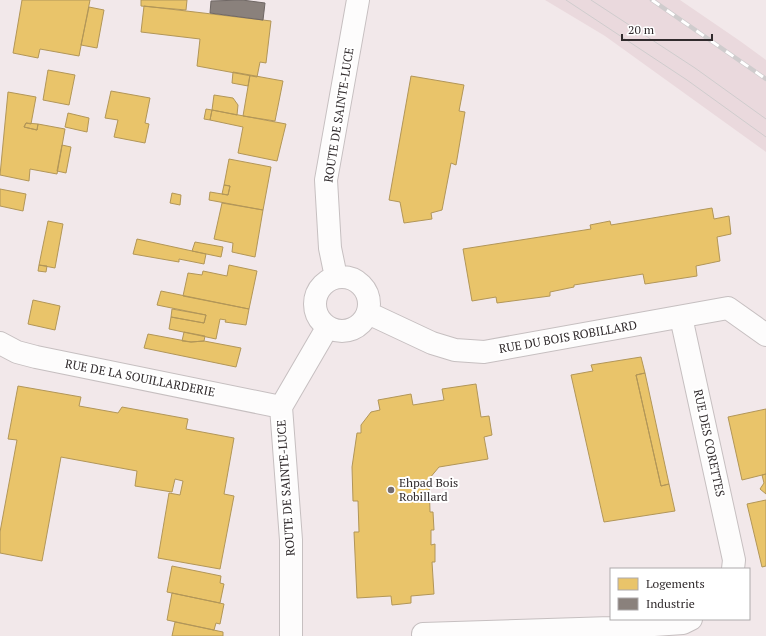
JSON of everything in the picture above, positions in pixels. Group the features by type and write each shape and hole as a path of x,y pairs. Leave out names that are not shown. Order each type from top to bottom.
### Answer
{"street":[{"name":"ROUTE DE SAINTE-LUCE","path":"336,277 330,248 326,180 358,0"},
{"path":"336,277 353,278 360,282 369,297 368,313 361,323 351,330 343,331 327,328 316,313 314,304 316,294 320,286 328,280 336,277"},
{"name":"RUE DU BOIS ROBILLARD","path":"368,313 432,343 455,350 484,352 728,308 766,335"},
{"name":"RUE DES CORETTES","path":"681,317 734,560 733,568"},
{"name":"ROUTE DE SAINTE-LUCE","path":"291,636 291,540 286,455 281,407 327,328"},
{"name":"RUE DE LA SOUILLARDERIE","path":"0,343 17,352 36,357 281,407"},
{"path":"422,634 611,628 683,623 689,620"}],"shaded area":[{"path":"545,0 680,0 740,41 766,60 766,152 605,36"}],"building: Logements":[{"path":"22,0 90,0 79,56 40,49 38,58 13,53"},
{"path":"141,0 187,0 186,10 141,6"},
{"path":"144,6 271,21 266,63 260,62 257,77 197,66 200,39 141,32"},
{"path":"89,7 104,10 97,48 81,45"},
{"path":"48,70 75,75 69,105 43,100"},
{"path":"233,72 250,75 248,86 232,83"},
{"path":"250,75 283,81 275,121 243,116"},
{"path":"411,76 464,85 459,111 465,112 456,165 451,163 442,210 431,213 432,219 404,223 400,202 389,200"},
{"path":"111,91 150,98 145,123 149,124 145,143 114,137 118,120 105,118"},
{"path":"8,92 36,97 31,124 26,123 24,127 37,130 38,124 65,129 57,174 30,169 29,181 0,175"},
{"path":"214,95 233,98 238,105 237,115 212,110"},
{"path":"206,109 212,110 210,120 204,119"},
{"path":"212,110 286,124 277,161 238,153 243,127 210,120"},
{"path":"68,113 89,118 87,132 65,127"},
{"path":"26,123 38,124 37,130 24,127"},
{"path":"62,145 71,147 66,173 57,171"},
{"path":"229,159 271,167 263,210 209,200 210,192 228,195 230,186 224,185"},
{"path":"224,185 230,186 228,195 222,194"},
{"path":"0,189 26,194 23,211 0,206"},
{"path":"172,193 181,195 180,205 170,203"},
{"path":"222,203 263,210 255,257 232,252 233,243 214,239"},
{"path":"712,208 714,219 729,216 731,234 717,237 720,261 696,266 697,276 645,284 643,274 574,285 574,287 550,292 550,296 497,303 496,297 472,301 463,249 591,229 590,225 610,221 611,225"},
{"path":"48,221 63,224 55,268 39,265"},
{"path":"137,239 206,254 204,264 179,259 179,262 133,254"},
{"path":"195,242 223,247 221,257 192,251"},
{"path":"39,265 47,266 46,272 38,271"},
{"path":"229,265 257,271 249,309 183,296 188,273 202,275 203,271 227,276"},
{"path":"161,291 249,309 246,325 225,322 226,320 220,319 216,339 169,329 171,317 204,323 206,315 157,305"},
{"path":"33,300 60,306 55,330 28,324"},
{"path":"172,309 206,315 204,323 171,317"},
{"path":"184,332 205,336 204,341 182,341"},
{"path":"148,334 191,342 204,341 241,348 236,367 144,348"},
{"path":"641,357 645,373 636,375 661,486 669,484 675,511 604,522 571,375 593,371 591,365"},
{"path":"645,373 669,484 661,486 636,375"},
{"name":"Ehpad Bois Robillard","path":"476,384 481,417 489,416 492,435 484,437 488,459 439,467 429,479 430,512 433,512 434,530 431,530 431,545 435,544 435,562 432,562 434,594 411,596 411,603 392,605 391,596 357,598 354,532 359,532 358,501 353,501 352,467 357,433 361,433 361,425 371,412 380,410 378,400 411,394 413,405 444,400 442,389"},
{"path":"18,386 81,397 79,406 118,413 122,407 188,419 186,429 234,438 224,494 234,496 220,569 158,558 169,493 180,495 183,481 175,479 172,492 135,486 137,471 61,457 42,561 0,553 0,532 17,440 8,439"},
{"path":"766,409 766,474 742,480 728,417"},
{"path":"766,474 766,494 760,489 764,483 762,475"},
{"path":"766,500 766,566 762,567 747,504"},
{"path":"172,566 221,576 220,583 224,584 220,603 167,592"},
{"path":"172,593 224,604 220,624 216,623 214,630 167,620"},
{"path":"175,622 223,632 223,636 172,636"}],"building: Industrie":[{"path":"242,0 265,3 263,20 210,13 211,1"}],"tram line":[{"path":"566,0 687,80 766,137"},
{"path":"591,0 695,68 766,119"}],"railway":[{"path":"652,0 766,79"}],"place":[{"name":"Ehpad Bois Robillard","path":"391,490"}]}
